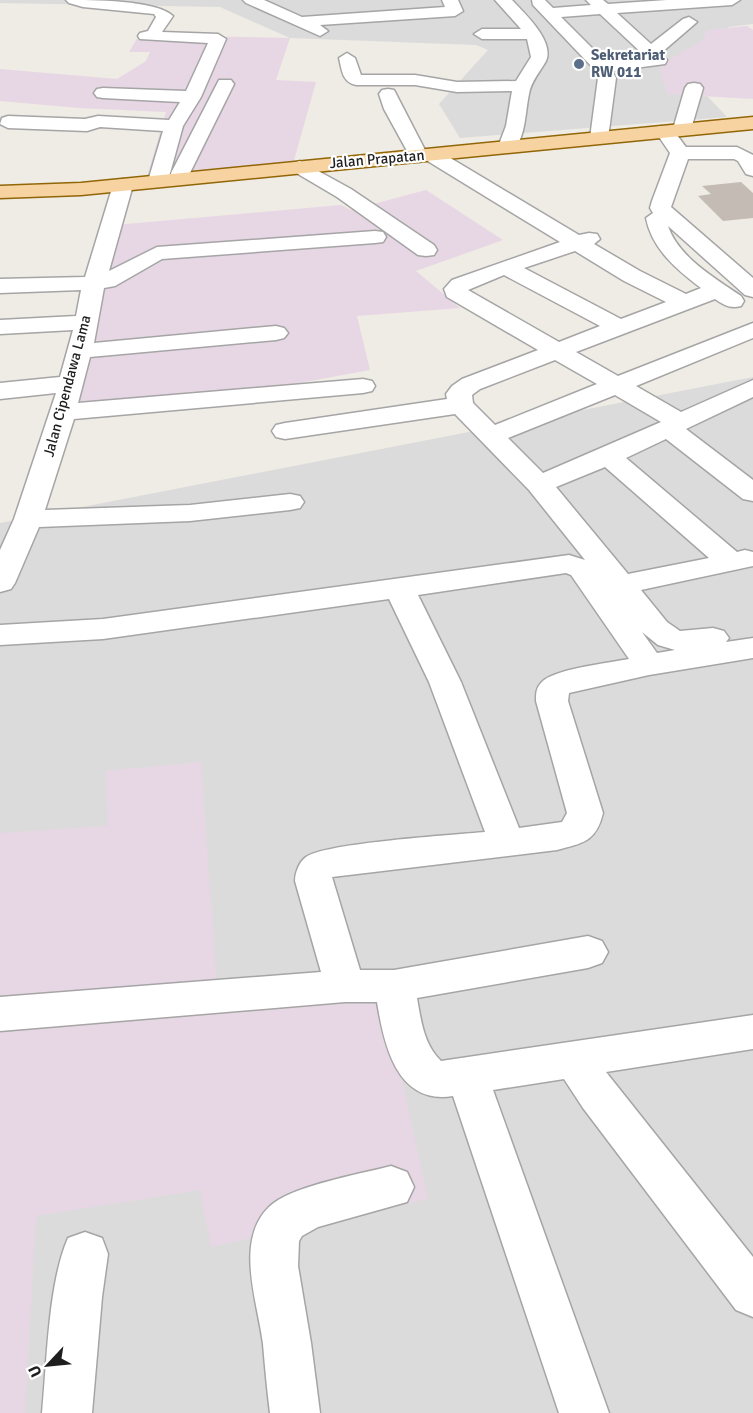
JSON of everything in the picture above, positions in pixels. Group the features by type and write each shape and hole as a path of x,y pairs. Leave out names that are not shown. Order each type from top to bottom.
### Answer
{"main road":[{"name":"Jalan Prapatan","path":"0,192 123,185 753,123"}],"street":[{"path":"74,0 102,6 161,11 164,18 151,33 218,39 192,97 174,126 168,180"},
{"path":"134,1 161,0"},
{"path":"503,0 533,34 539,45 539,54 522,86 516,124 507,147"},
{"path":"536,0 601,67 607,78 600,138"},
{"path":"548,13 599,4 732,3"},
{"path":"257,4 297,5"},
{"path":"257,4 334,36"},
{"path":"599,4 658,60 601,67"},
{"path":"89,20 102,6"},
{"path":"299,22 451,6"},
{"path":"365,34 369,32 378,15"},
{"path":"622,27 710,20"},
{"path":"651,52 689,22"},
{"path":"482,34 533,34"},
{"path":"168,54 211,53"},
{"path":"347,58 353,78 356,80 415,80 457,87 522,86"},
{"path":"168,180 225,84"},
{"path":"694,88 673,130 680,153 673,176 663,190 655,220 663,237 681,260 717,290 753,315"},
{"path":"103,93 192,97"},
{"path":"388,94 393,109 432,154 513,197 655,288 686,303"},
{"path":"8,122 88,125 98,121 174,126"},
{"path":"680,153 737,153 745,157 753,170"},
{"path":"300,166 344,193 426,250"},
{"name":"Jalan Cipendawa Lama","path":"0,582 28,519 63,412 80,351 94,283 123,185"},
{"path":"660,208 753,290"},
{"path":"0,286 107,281 157,253 375,237"},
{"path":"588,245 506,267 455,289 457,294 477,306 616,385 674,425 753,493"},
{"path":"506,267 621,328"},
{"path":"717,290 559,352 506,353 459,394 461,405 539,484 656,630 669,639 694,642 753,629"},
{"path":"477,306 506,353"},
{"path":"0,327 86,322"},
{"path":"490,436 753,330"},
{"path":"80,351 276,333"},
{"path":"0,391 70,384"},
{"path":"63,412 363,386"},
{"path":"539,484 608,456 753,388"},
{"path":"285,431 461,405"},
{"path":"608,456 742,560"},
{"path":"28,519 174,514 290,502"},
{"path":"621,585 742,560"},
{"path":"0,635 103,629 399,590 574,564 582,569 649,665"},
{"path":"399,590 427,638 507,843"},
{"path":"345,986 314,881 314,875 319,867 331,862 557,837 580,828 585,813 552,700 553,689 560,684 649,665 753,648"},
{"path":"0,1014 345,986 394,986 588,952"},
{"path":"394,986 413,1062 429,1078 438,1080 753,1032"},
{"path":"573,1058 612,1113 753,1294"},
{"path":"467,1076 584,1413"},
{"path":"296,1413 274,1266 276,1236 286,1221 308,1209 391,1187"},
{"path":"67,1413 78,1298 85,1254"}],"shaded area":[{"path":"0,0 753,0 753,24 729,27 693,49 692,80 727,117 460,138 439,104 488,50 476,45 290,38 220,7 0,3"},
{"path":"747,26 753,30 753,99 668,94 660,72 662,64 703,40 707,30"},
{"path":"139,35 290,38 276,80 316,82 293,164 147,177 166,112 0,101 0,69 117,79 146,61 150,52 129,52"},
{"path":"426,190 503,240 416,271 460,308 357,316 370,370 255,391 55,404 104,226 341,205 351,210"},
{"path":"753,377 753,1413 0,1413 0,523"},
{"path":"201,762 218,1002 381,984 428,1199 211,1247 200,1190 36,1216 25,1413 0,1413 0,833 108,826 106,771"}],"building":[{"path":"741,182 753,193 753,218 723,221 698,196 711,194 702,186"}],"place":[{"name":"Sekretariat RW 011","path":"579,64"}]}
